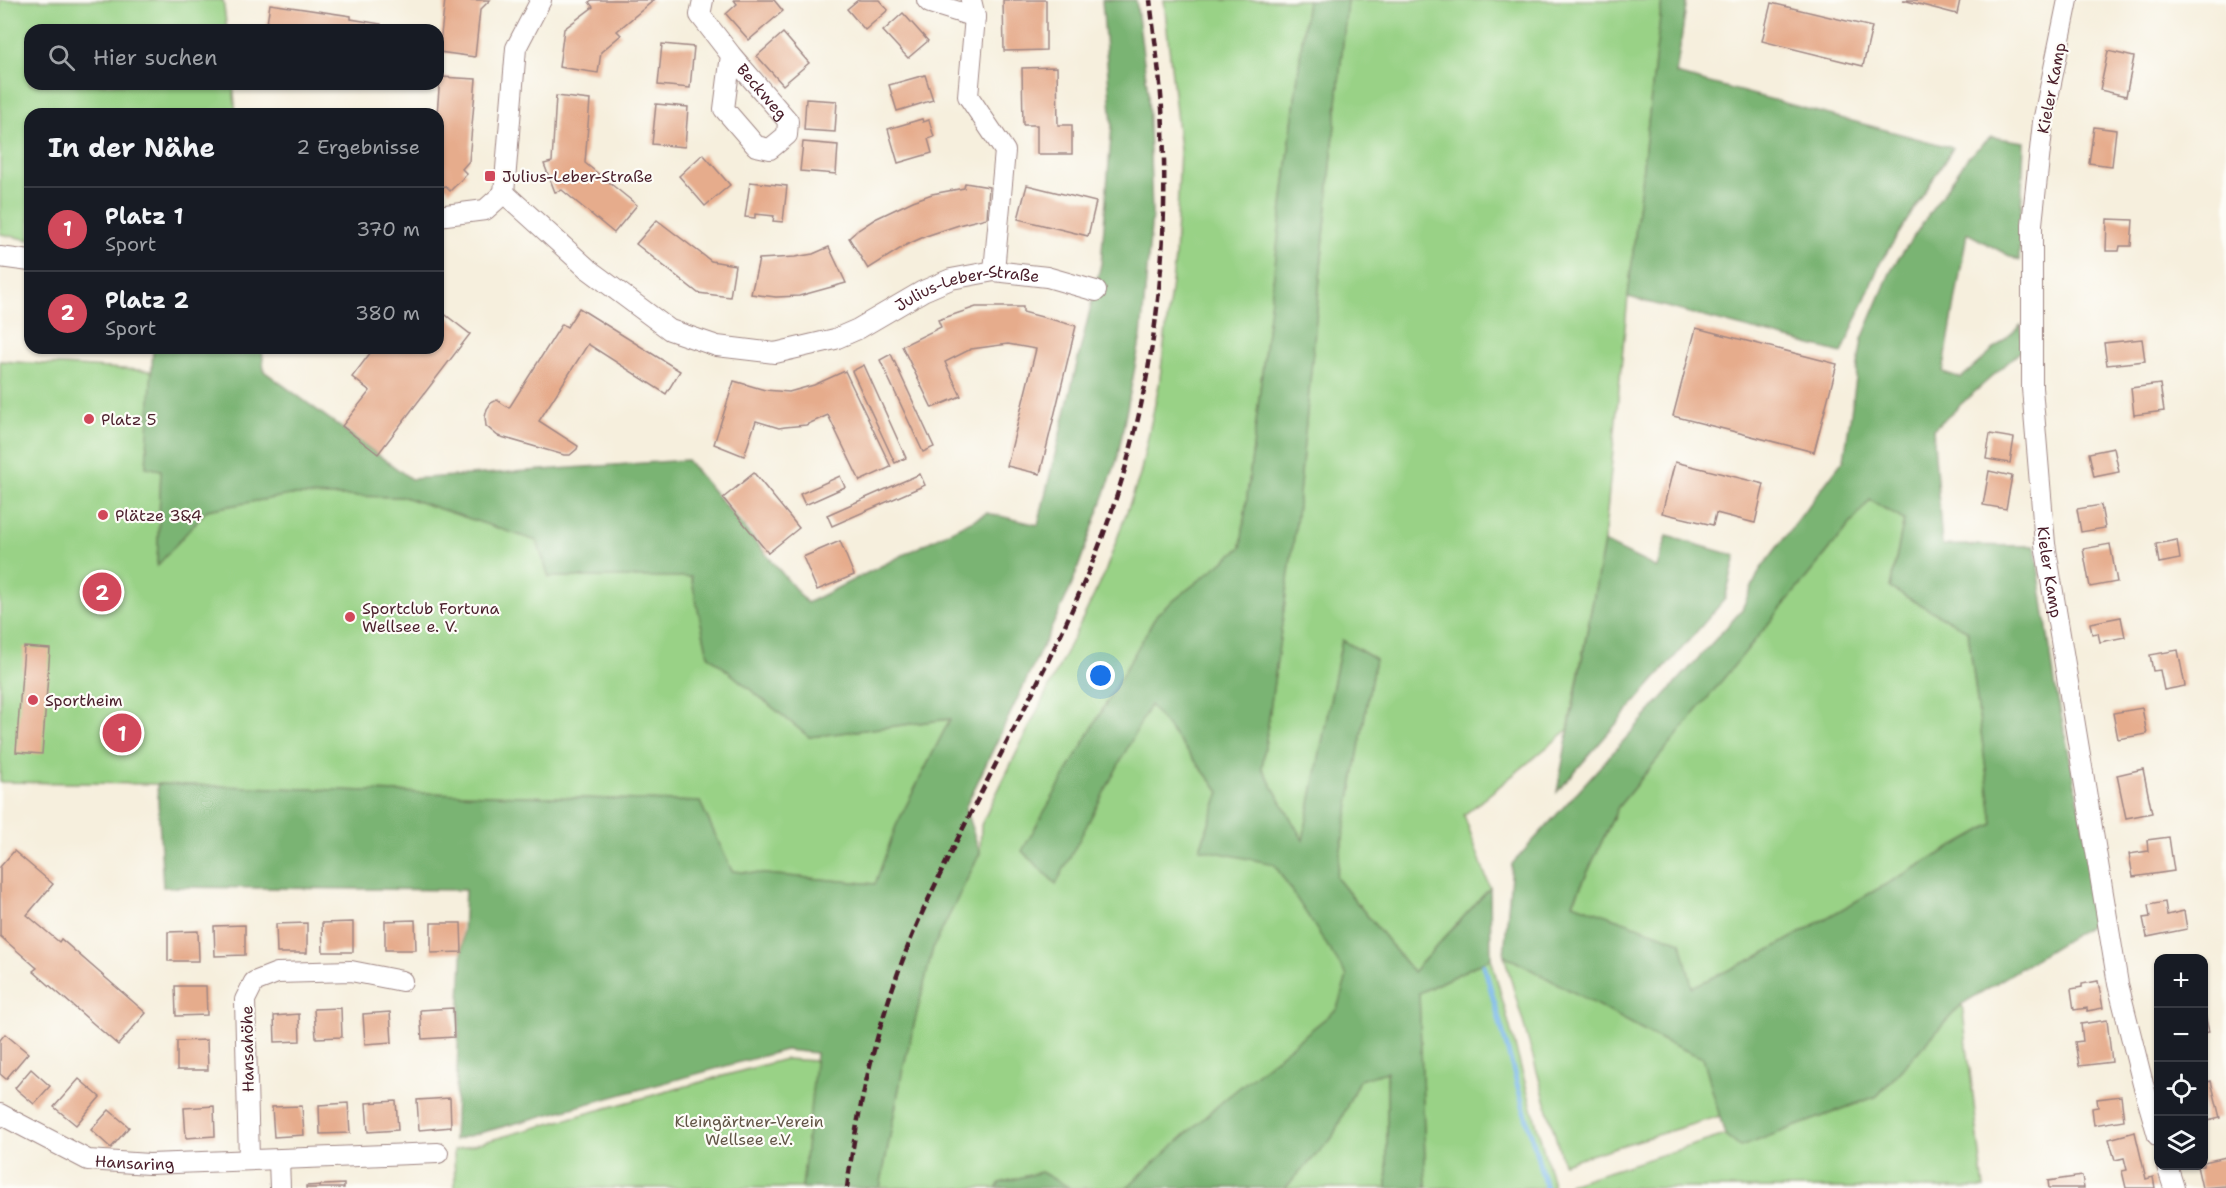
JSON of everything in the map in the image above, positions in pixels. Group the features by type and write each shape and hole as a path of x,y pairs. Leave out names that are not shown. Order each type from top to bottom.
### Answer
{"street":[{"name":"Beckweg","path":"702,0 700,15 731,55"},
{"path":"927,0 930,3 973,8 968,96 1005,151 994,271"},
{"name":"Kieler Kamp","path":"2068,0 2043,122 2032,224 2032,388 2045,544 2116,973 2154,1122"},
{"path":"444,215 485,210 504,193 516,48 536,2"},
{"name":"Julius-Leber-Straße","path":"504,193 588,269 670,330 717,346 775,353 825,342 858,329 899,304 951,279 994,271 1047,277 1096,291"},
{"path":"0,257 24,260"},
{"name":"Hansahöhe","path":"249,1160 245,1000 254,982 277,973 351,971 402,981"},
{"name":"Hansaring","path":"0,1114 88,1160 149,1164 438,1152"},
{"path":"279,1160 280,1188"},
{"path":"2168,1170 2174,1188"}],"green space":[{"path":"0,0 223,0 226,24 24,24 24,90 234,90 235,108 24,108 24,239 0,234"},
{"path":"1102,0 1136,0 1148,93 1152,215 1141,336 1117,460 1071,587 965,808 980,853 933,948 902,1073 880,1188 802,1188 816,1053 785,1050 454,1140 465,890 163,887 157,784 700,802 732,871 875,884 896,826 950,719 809,737 708,655 691,577 549,577 537,541 404,497 290,495 207,510 157,566 161,470 146,467 153,354 263,354 264,371 411,479 687,460 807,603 987,513 1038,525 1101,264 1112,124"},
{"path":"1164,0 1307,0 1241,547 1157,614 1056,883 1150,704 1220,792 1200,849 1274,863 1348,976 1337,1009 1224,1100 1126,1188 1070,1188 1041,1172 1000,1183 996,1188 880,1188 902,1073 933,948 980,853 981,825 1104,575 1140,475 1159,385 1175,258 1180,150"},
{"path":"1307,0 1347,0 1297,515 1262,768 1303,840 1342,640 1375,659 1336,877 1413,972 1490,888 1491,958 1419,993 1426,1188 1387,1188 1387,1072 1359,1080 1332,1138 1285,1188 1126,1188 1224,1100 1337,1009 1347,976 1274,864 1200,849 1220,792 1150,705 1056,884 1022,851 1157,614 1241,547"},
{"path":"1347,0 1662,0 1628,297 1604,542 1568,730 1464,815 1490,888 1413,972 1336,877 1375,659 1342,640 1303,841 1262,768 1297,515"},
{"path":"1662,0 1687,0 1676,74 1953,148 1880,263 1842,353 1628,297"},
{"path":"1991,137 2024,142 2019,261 1967,233 1943,372 1961,378 2021,325 2023,349 1933,429 1942,545 2035,546 2056,690 2102,918 1962,1004 1877,1096 1740,1147 1725,1135 1703,1058 1666,1042 1504,955 1512,864 1741,611 1760,570 1844,459 1862,339 1892,268 1968,157","holes":["1870,500 1904,520 1890,588 1968,631 1993,824 1759,956 1692,987 1681,942 1573,903 1618,807"]},
{"name":"Sportclub Fortuna Wellsee e. V.","path":"0,361 153,371 146,467 161,470 157,565 207,510 290,495 404,497 537,541 549,577 691,576 708,655 809,737 950,719 896,826 876,884 732,871 700,802 157,784 0,782"},
{"path":"1870,500 1904,520 1890,587 1968,631 1993,824 1759,956 1692,988 1573,904 1618,807"},
{"path":"1667,536 1736,556 1725,599 1557,792 1604,542 1657,568"},
{"path":"1504,955 1666,1042 1704,1058 1720,1116 1563,1163"},
{"path":"1491,958 1554,1188 1426,1188 1419,993"},
{"path":"1962,1004 1984,1188 1570,1188 1569,1184 1725,1135 1740,1147 1877,1096"},
{"name":"Kleingärtner-Verein Wellsee e.V.","path":"785,1059 816,1061 802,1188 455,1188 454,1150"},
{"path":"1387,1071 1387,1188 1285,1188 1332,1138 1359,1080"},
{"path":"1041,1172 1070,1188 996,1188 1000,1183"}],"building":[{"path":"445,0 490,0 480,10 475,57 444,53 442,24"},
{"path":"592,0 654,0 617,31 621,35 601,52 598,73 559,67 564,29 593,7 589,2"},
{"path":"734,0 774,0 783,11 749,40 726,14 737,4"},
{"path":"858,0 879,0 888,10 865,30 847,9"},
{"path":"1003,0 1046,0 1046,50 1004,51"},
{"path":"1903,0 1960,0 1957,14"},
{"path":"1771,3 1872,27 1863,66 1762,41"},
{"path":"270,4 351,16 351,19 381,24 267,24"},
{"path":"903,13 928,41 908,58 883,31"},
{"path":"783,33 809,63 783,85 757,56"},
{"path":"662,44 694,47 690,88 658,85"},
{"path":"2108,51 2134,57 2126,96 2100,90"},
{"path":"1057,67 1058,125 1072,125 1072,154 1037,154 1037,125 1023,125 1022,68"},
{"path":"925,75 933,100 897,111 889,85"},
{"path":"444,77 476,79 469,161 462,169 467,174 450,191 444,187 444,108 437,108 439,90 444,90"},
{"path":"556,96 590,100 585,163 637,205 614,233 562,190 555,192 544,164 552,162"},
{"path":"806,99 837,101 835,132 804,130"},
{"path":"656,104 688,107 685,147 652,144"},
{"path":"922,119 923,122 929,120 934,137 928,139 932,153 898,163 888,129"},
{"path":"2094,127 2116,130 2112,166 2089,163"},
{"path":"803,142 838,145 836,174 800,171"},
{"path":"703,154 730,185 705,206 679,176"},
{"path":"750,182 787,186 783,222 773,221 774,216 755,214 755,218 745,217"},
{"path":"965,183 989,187 987,218 926,236 906,245 868,269 849,238 858,230 875,219 913,201 932,194 964,188"},
{"path":"1027,185 1096,202 1088,236 1018,219"},
{"path":"2107,219 2133,220 2131,246 2120,246 2119,251 2106,251"},
{"path":"657,220 711,261 735,265 730,297 698,293 636,244"},
{"path":"829,247 846,283 799,296 776,297 751,294 759,259 813,254"},
{"path":"976,307 1023,307 1023,312 1076,326 1040,474 1007,466 1036,349 1008,344 971,349 945,362 961,396 932,408 902,346 941,327 938,320"},
{"path":"579,308 680,371 666,394 588,344 539,421 578,446 577,449 570,455 564,455 498,436 486,426 487,409 497,400 509,408 562,324 567,327"},
{"path":"444,314 470,334 378,454 342,426 370,391 352,377 369,354 444,354"},
{"path":"1696,328 1837,364 1814,452 1673,416"},
{"path":"2142,339 2145,361 2107,365 2104,343"},
{"path":"891,354 934,447 923,452 880,360"},
{"path":"864,365 906,458 895,463 852,371"},
{"path":"845,371 891,467 860,481 828,415 806,425 779,428 756,421 744,456 714,444 734,381 765,390 789,392 814,385"},
{"path":"2160,384 2164,411 2134,415 2131,388"},
{"path":"1990,434 2014,438 2010,463 1986,459"},
{"path":"2114,448 2119,472 2094,477 2089,453"},
{"path":"1675,462 1764,484 1755,523 1716,513 1713,525 1662,513"},
{"path":"1989,471 2012,476 2006,509 1983,505"},
{"path":"754,473 799,528 768,553 723,498"},
{"path":"920,474 925,485 832,526 827,515"},
{"path":"840,476 845,487 805,505 800,494"},
{"path":"2101,505 2105,528 2081,532 2077,509"},
{"path":"2177,540 2180,559 2159,563 2156,544"},
{"path":"840,541 854,575 817,590 803,557"},
{"path":"2110,544 2117,582 2090,587 2083,549"},
{"path":"2121,617 2125,637 2100,642 2098,633 2092,634 2090,623"},
{"name":"Sportheim","path":"24,647 50,649 42,754 16,752"},
{"path":"2178,650 2185,686 2164,690 2160,670 2153,671 2150,655"},
{"path":"2142,708 2147,734 2118,739 2113,713"},
{"path":"2143,769 2152,813 2126,818 2117,775"},
{"path":"2169,837 2174,871 2133,877 2129,854 2148,851 2147,840"},
{"path":"14,851 53,884 27,915 59,942 61,939 146,1013 118,1045 33,971 37,968 0,936 0,867"},
{"path":"2165,902 2167,915 2184,911 2187,929 2147,937 2143,918 2150,917 2148,905"},
{"path":"415,920 416,950 385,950 385,921"},
{"path":"353,922 353,952 323,952 322,923"},
{"path":"307,923 307,953 277,953 276,924"},
{"path":"431,923 461,923 462,952 431,953"},
{"path":"245,925 245,955 215,956 214,926"},
{"path":"198,931 199,961 168,961 168,932"},
{"path":"2098,981 2103,1008 2087,1011 2087,1008 2074,1010 2071,989"},
{"path":"175,986 206,986 207,1015 176,1016"},
{"path":"341,1008 342,1037 316,1038 314,1009"},
{"path":"453,1008 454,1037 422,1039 420,1010"},
{"path":"390,1012 392,1042 365,1044 363,1014"},
{"path":"299,1014 300,1041 275,1042 274,1016"},
{"path":"2107,1020 2112,1062 2079,1066 2075,1042 2083,1041 2081,1024"},
{"path":"5,1034 28,1053 6,1079 0,1074 0,1040"},
{"path":"207,1040 208,1070 177,1070 177,1041"},
{"path":"31,1069 50,1086 34,1104 15,1088"},
{"path":"79,1079 100,1097 76,1125 54,1107"},
{"path":"2211,1081 2220,1118 2208,1121 2208,1116 2208,1082"},
{"path":"2121,1096 2124,1120 2094,1125 2092,1108 2098,1107 2097,1099"},
{"path":"450,1098 451,1127 419,1130 417,1100"},
{"path":"396,1101 398,1130 368,1132 366,1103"},
{"path":"348,1103 350,1133 320,1134 319,1105"},
{"path":"214,1106 215,1136 186,1138 184,1108"},
{"path":"302,1106 304,1135 274,1137 272,1107"},
{"path":"109,1110 129,1127 111,1148 91,1130"},
{"path":"2135,1132 2146,1179 2153,1177 2155,1188 2126,1188 2122,1171 2127,1170 2124,1158 2115,1160 2109,1139"},
{"path":"2226,1157 2226,1186 2202,1188 2198,1170 2208,1170 2208,1161"},
{"path":"2082,1176 2084,1188 2049,1188 2048,1181"},
{"path":"344,1184 344,1188 306,1188 306,1186"}],"waterway":[{"path":"1484,965 1546,1188"}],"railway":[{"path":"847,1188 866,1082 896,977 944,867 1074,606 1112,510 1128,458 1151,350 1163,241 1162,115 1150,0"}],"place":[{"name":"Julius-Leber-Straße","path":"490,176"},
{"name":"Platz 5","path":"89,419"},
{"name":"Plätze 3&4","path":"103,515"},
{"name":"Platz 2","path":"102,592"},
{"name":"Sportclub Fortuna Wellsee e. V.","path":"350,617"},
{"name":"Sportheim","path":"33,700"},
{"name":"Platz 1","path":"122,733"}]}
